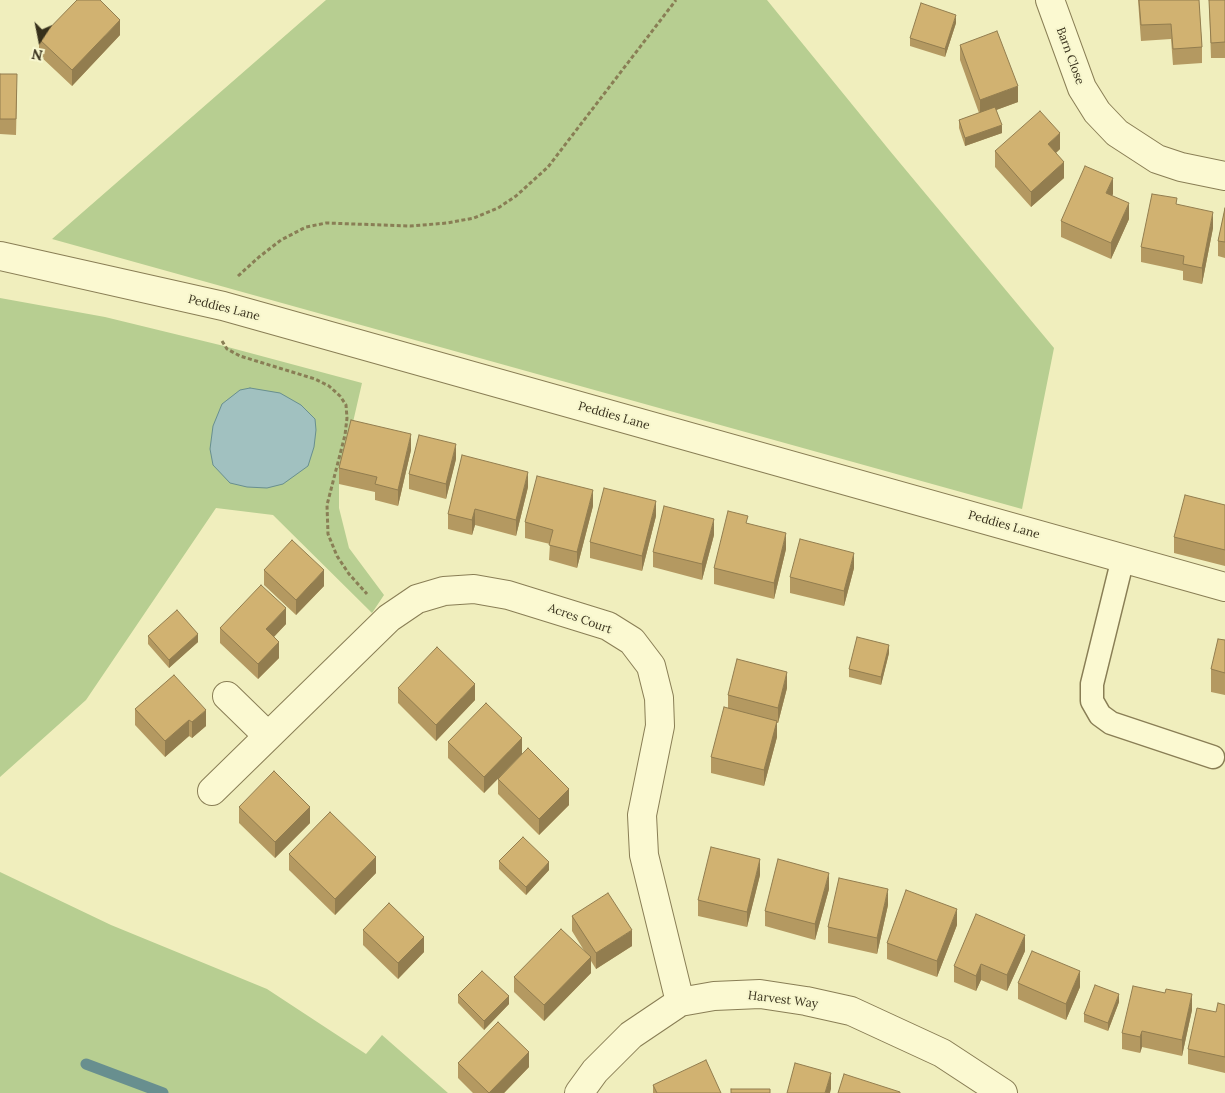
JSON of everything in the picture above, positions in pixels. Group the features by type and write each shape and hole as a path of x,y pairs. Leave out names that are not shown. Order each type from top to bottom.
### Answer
{"street":[{"name":"Barn Close","path":"1050,0 1082,88 1097,112 1117,133 1157,159 1181,167 1225,176"},
{"name":"Peddies Lane","path":"0,256 223,306 1225,586"},
{"name":"Acres Court","path":"212,791 389,618 417,599 444,591 474,590 508,595 608,626 632,641 651,666 659,698 660,726 642,815 644,855 680,1002"},
{"path":"227,696 268,736"},
{"name":"Harvest Way","path":"579,1093 595,1071 631,1034 680,1002 714,996 760,994 806,1001 851,1011 942,1053 1003,1093"}],"lane":[{"path":"1122,558 1092,684 1092,701 1100,715 1111,724 1213,757"}],"path":[{"path":"389,618 349,574 337,556 328,534 327,505 345,435 346,405 340,396 329,386 315,379 240,356 227,350 222,343 219,328 223,306 237,277 281,240 306,227 326,224 410,226 447,223 474,218 498,208 516,196 548,167 676,0"}],"green space":[{"path":"326,0 767,0 1054,348 1022,509 52,239"},
{"path":"0,298 105,317 224,346 362,383 339,483 339,508 349,548 384,595 372,613 273,515 216,508 86,700 0,777"},
{"path":"0,872 111,925 267,989 366,1054 382,1035 448,1093 0,1093"}],"water":[{"path":"250,388 280,393 301,405 315,419 314,447 308,466 283,484 267,488 247,487 230,483 213,465 210,449 213,426 222,404 240,390"}],"building":[{"path":"77,0 100,0 120,20 72,70 39,39"},
{"path":"1139,0 1199,0 1202,47 1173,49 1171,24 1141,25"},
{"path":"1209,0 1225,0 1225,42 1211,43"},
{"path":"921,3 956,15 945,49 910,38"},
{"path":"997,31 1018,86 980,100 960,45"},
{"path":"0,74 17,74 16,119 0,119"},
{"path":"995,107 1002,125 965,138 959,120"},
{"path":"1040,111 1060,133 1048,144 1064,162 1031,192 995,151"},
{"path":"1085,166 1113,178 1106,193 1129,203 1111,243 1061,221"},
{"path":"1152,194 1177,198 1176,204 1213,212 1202,268 1183,264 1184,256 1141,247"},
{"path":"1225,208 1225,242 1218,241"},
{"path":"351,420 411,434 398,490 375,484 377,477 339,468"},
{"path":"419,435 456,444 446,484 409,474"},
{"path":"462,455 528,472 516,520 475,509 472,520 448,514"},
{"path":"537,476 593,490 577,552 549,545 553,530 525,522"},
{"path":"604,488 656,501 642,556 590,542"},
{"path":"1185,495 1225,505 1225,550 1174,537"},
{"path":"664,506 714,519 702,564 653,552"},
{"path":"728,511 748,516 746,523 786,533 774,583 714,568"},
{"path":"800,539 854,553 844,591 790,577"},
{"path":"292,540 324,570 296,600 264,570"},
{"path":"261,585 286,608 266,629 279,642 258,664 220,628"},
{"path":"177,610 198,634 169,660 148,636"},
{"path":"857,637 889,645 881,677 849,669"},
{"path":"1218,639 1225,640 1225,673 1211,669"},
{"path":"437,647 475,684 436,725 398,688"},
{"path":"737,659 787,672 778,708 728,695"},
{"path":"174,675 206,710 192,722 189,720 165,741 135,709"},
{"path":"486,703 522,738 484,777 448,742"},
{"path":"724,707 777,721 764,770 711,757"},
{"path":"528,748 569,789 539,819 498,779"},
{"path":"274,771 310,807 275,842 239,807"},
{"path":"330,812 376,857 335,899 289,854"},
{"path":"523,837 549,862 526,887 499,861"},
{"path":"711,847 760,859 747,912 698,900"},
{"path":"778,859 829,873 815,924 765,911"},
{"path":"839,878 888,889 877,938 828,927"},
{"path":"906,890 957,909 937,961 887,943"},
{"path":"608,893 632,930 596,953 572,916"},
{"path":"389,903 424,937 398,963 363,930"},
{"path":"976,914 1025,935 1007,975 981,964 976,976 954,966"},
{"path":"561,929 591,957 544,1005 514,977"},
{"path":"1032,951 1080,971 1066,1004 1018,983"},
{"path":"482,971 509,996 484,1021 458,995"},
{"path":"1095,985 1119,994 1108,1023 1084,1014"},
{"path":"1133,986 1165,993 1166,989 1192,994 1182,1040 1142,1031 1140,1037 1122,1033"},
{"path":"1218,1003 1225,1005 1225,1057 1188,1049 1197,1008 1216,1012"},
{"path":"498,1022 529,1052 489,1093 458,1063"},
{"path":"706,1060 721,1093 657,1093 653,1085"},
{"path":"795,1063 831,1073 825,1093 787,1093"},
{"path":"844,1074 900,1092 900,1093 838,1093"},
{"path":"731,1089 770,1089 770,1093 731,1093"}],"waterway":[{"path":"86,1064 163,1093"}]}
